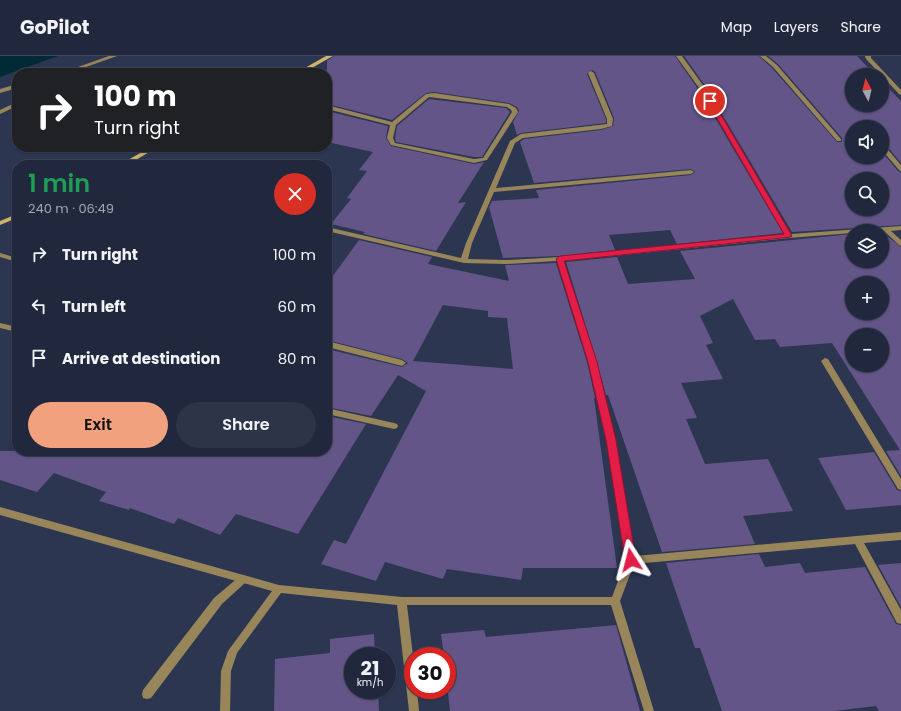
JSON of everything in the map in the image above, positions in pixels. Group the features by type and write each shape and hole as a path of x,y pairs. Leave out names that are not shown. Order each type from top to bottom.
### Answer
{"main road":[{"path":"308,68 330,56"},
{"path":"131,160 146,152"},
{"path":"0,224 12,218"}],"street":[{"path":"89,68 114,56"},
{"path":"679,56 702,88 789,236"},
{"path":"763,56 774,66 838,140"},
{"path":"868,56 868,58 901,93"},
{"path":"80,68 102,61"},
{"path":"464,261 469,243 493,190 509,145 521,136 601,128 610,125 610,119 591,73"},
{"path":"0,91 12,87"},
{"path":"431,95 509,106 515,110 485,159 477,162 393,144 390,138 393,124 422,99 431,95"},
{"path":"0,112 12,106"},
{"path":"332,108 393,124"},
{"path":"889,154 901,169"},
{"path":"493,190 692,172"},
{"path":"889,229 901,228"},
{"path":"332,229 464,261 506,262 560,259 845,232"},
{"path":"889,232 901,244"},
{"path":"0,254 12,258"},
{"path":"560,259 592,362 611,440 631,560 615,601 649,711"},
{"path":"0,324 12,328"},
{"path":"332,345 402,363"},
{"path":"826,361 901,487"},
{"path":"332,412 394,426"},
{"path":"0,511 279,589 402,601 615,601"},
{"path":"631,560 901,536"},
{"path":"857,539 901,620"},
{"path":"147,694 218,601 243,579"},
{"path":"225,711 226,671 233,651 279,589"},
{"path":"402,601 414,711"}],"water":[{"path":"0,56 58,56 25,68 12,68 12,73 0,77"}],"building":[{"path":"334,56 675,56 698,89 783,233 677,244 670,230 609,235 615,250 560,256 503,258 489,207 492,201 539,198 536,190 691,175 695,172 691,169 534,183 520,142 524,139 601,130 613,126 614,118 595,72 592,70 587,74 606,119 606,123 521,133 517,135 513,122 519,111 517,107 509,103 434,92 426,93 392,120 332,105 332,68 327,68 327,61"},
{"path":"684,56 759,56 772,68 837,142 842,142 842,138 778,64 768,56 857,56 868,68 845,68 845,112 889,112 889,89 901,101 901,163 889,149 889,120 845,120 845,164 889,164 889,160 898,171 901,172 901,225 845,224 845,229 792,232 706,87"},
{"path":"429,99 506,108 510,112 482,157 474,157 396,142 395,138 397,126"},
{"path":"332,112 388,126 386,138 391,146 474,164 484,162 458,203 466,202 436,251 363,234 365,232 332,224 351,199 347,198 367,171 359,170 373,152 332,143"},
{"path":"845,235 845,268 889,268 889,238 901,247 901,476 886,451 900,450 850,372 889,372 889,328 845,328 845,363 832,343 780,347 775,339 755,340 733,299 700,316 713,343 706,345 723,379 681,383 697,418 686,419 705,464 768,459 793,511 743,516 755,544 662,552 608,395 606,395 566,262 617,257 628,284 695,279 680,251"},
{"path":"359,240 432,257 428,264 509,281 505,265 556,263 587,362 595,398 617,568 523,568 521,580 447,569 443,579 385,562 376,581 321,564 334,540 346,544 426,391 398,375 371,416 332,408 332,350 402,367 408,363 402,359 332,341 332,277","holes":["443,305 488,311 488,317 507,318 513,369 413,361"]},
{"path":"332,417 366,424 298,534 236,514 220,535 178,518 174,524 130,508 129,510 99,501 106,492 54,473 37,492 0,480 0,451 12,451 12,456 332,456"},
{"path":"874,452 897,490 901,491 901,505 846,510 818,458"},
{"path":"759,554 765,567 800,563 805,573 865,567 896,624 901,625 901,711 879,711 876,706 834,711 722,711 700,648 695,648 666,563"},
{"path":"901,563 901,607 878,565"},
{"path":"616,625 640,711 450,711 449,699 456,699 456,647 443,647 441,634 484,630 486,637"},
{"path":"374,634 375,647 344,647 344,699 378,699 379,711 274,711 275,659 330,653 330,639"}],"route":[{"path":"631,560 611,440 592,362 560,259 789,236 710,101"}]}
